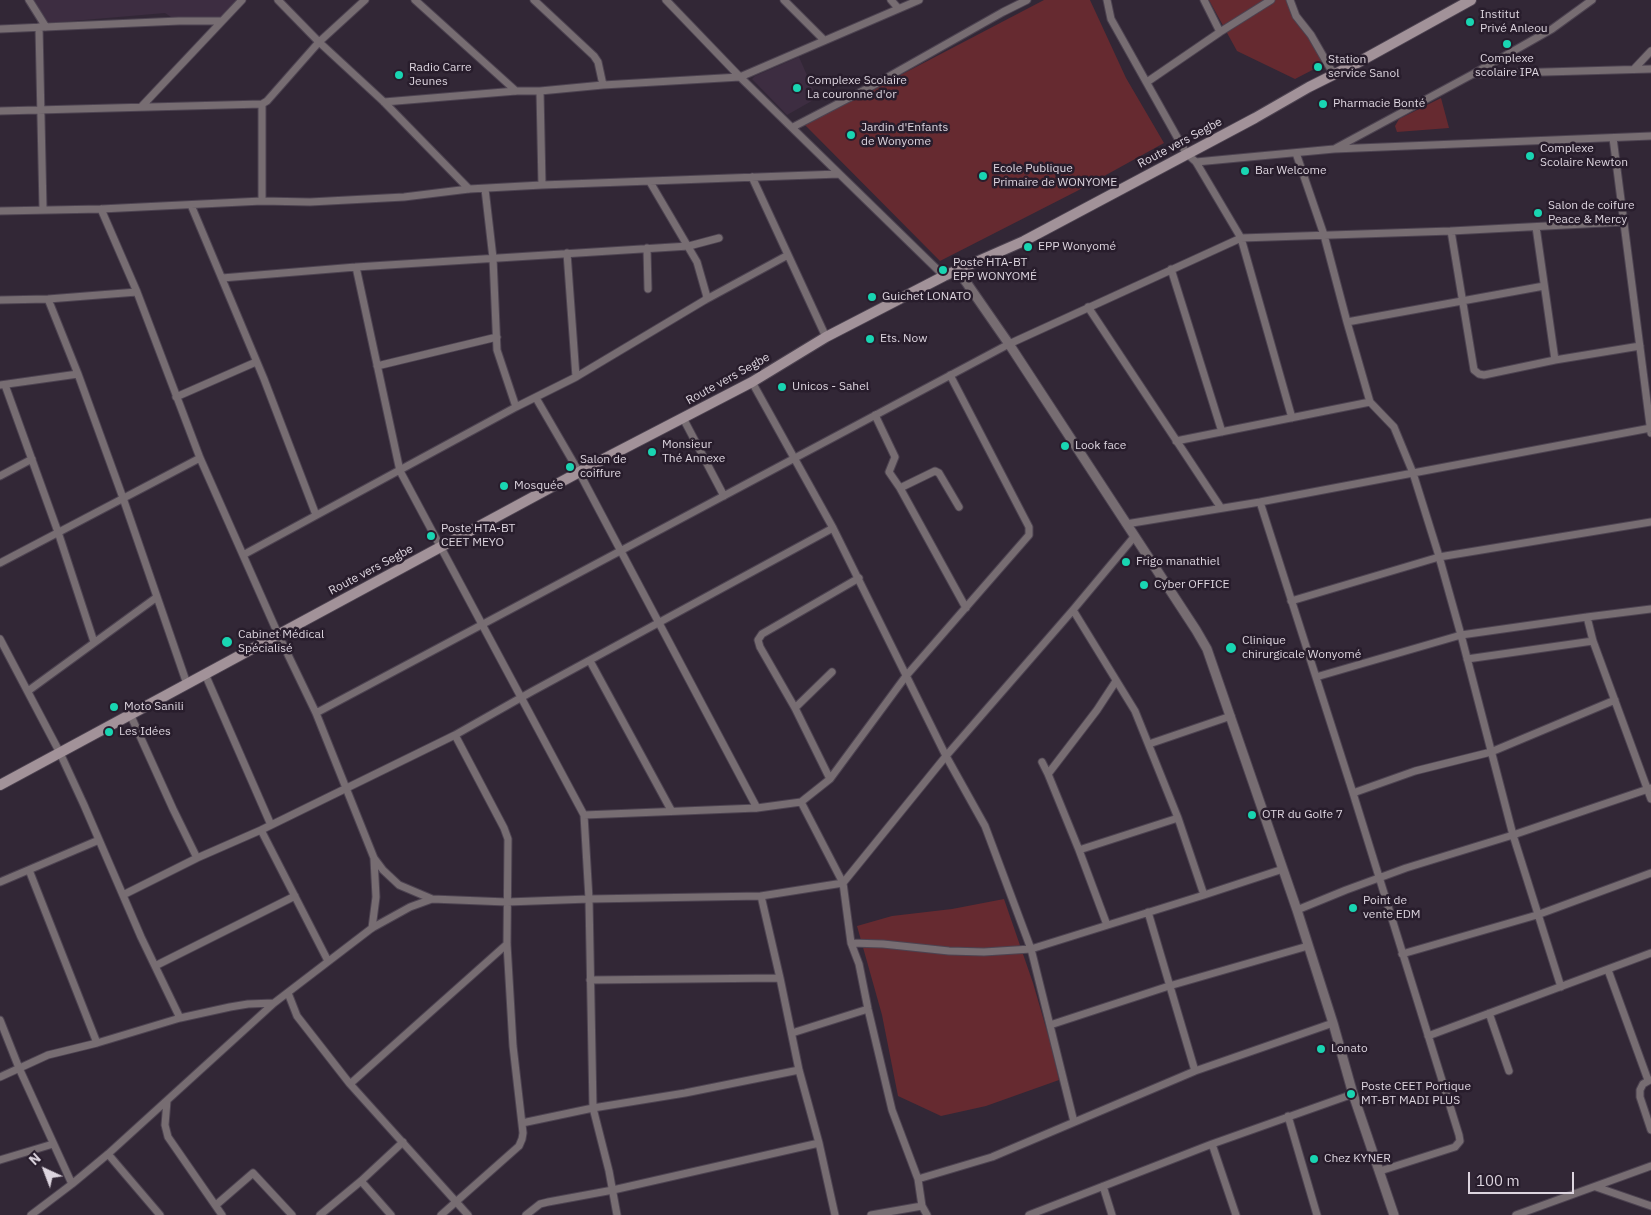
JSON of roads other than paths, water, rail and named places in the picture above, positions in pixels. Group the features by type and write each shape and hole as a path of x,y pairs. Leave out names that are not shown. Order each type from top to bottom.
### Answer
{"main road":[{"name":"Route vers Segbe","path":"0,785 579,472 752,382 826,337 944,276 1024,241 1334,75 1458,3 1470,0"}],"street":[{"path":"29,0 42,27 40,110 43,209"},
{"path":"142,106 242,0"},
{"path":"278,0 319,42 384,102 469,189"},
{"path":"0,111 262,104 267,102 319,42 365,0"},
{"path":"415,0 516,91"},
{"path":"534,0 594,56 598,62 603,85"},
{"path":"784,0 824,40"},
{"path":"891,0 898,8"},
{"path":"384,102 516,91 740,77 918,0"},
{"path":"793,127 872,86 1020,2 1028,0"},
{"path":"1107,0 1111,19 1186,153 1196,162 1241,238 1292,418"},
{"path":"1204,0 1220,32"},
{"path":"1147,82 1271,0"},
{"path":"1290,0 1296,16 1311,35 1334,75"},
{"path":"1334,149 1552,29 1592,0"},
{"path":"671,2 740,77 944,276"},
{"path":"0,29 179,21 221,21"},
{"path":"1634,69 1651,51"},
{"path":"1473,74 1651,69"},
{"path":"540,91 542,185"},
{"path":"262,104 262,202"},
{"path":"1196,162 1334,149 1651,136"},
{"path":"1126,524 1260,502 1651,430 1613,138"},
{"path":"1296,153 1324,235 1370,402 1394,427 1413,473 1461,635 1513,835 1561,987"},
{"path":"0,211 337,201 404,197 469,189 542,185 839,174"},
{"path":"752,177 826,337"},
{"path":"650,182 689,246 700,270 707,297 705,300"},
{"path":"485,189 493,258 497,350 516,408"},
{"path":"191,205 256,362 316,515"},
{"path":"101,209 137,292 200,458 278,634 316,714 374,858 382,870 399,885 432,899 508,902 761,896 843,883 946,756 1134,537"},
{"path":"316,714 1009,344 1241,238 1451,232 1623,222"},
{"path":"1536,227 1555,360"},
{"path":"1451,232 1474,370 1479,374 1484,375 1555,360 1640,346"},
{"path":"222,278 356,267 689,246 719,238"},
{"path":"647,248 648,289"},
{"path":"568,253 576,377"},
{"path":"243,555 576,377 705,300 788,255"},
{"path":"356,267 400,471 584,815 589,899 593,1108 613,1190 617,1215"},
{"path":"1172,269 1222,432"},
{"path":"957,270 1009,344 1196,630 1207,650 1297,910 1333,1023 1353,1094 1394,1215"},
{"path":"1347,322 1544,286"},
{"path":"0,300 48,299 137,292"},
{"path":"48,299 78,374 123,498 187,684"},
{"path":"1088,307 1221,508"},
{"path":"377,366 497,337"},
{"path":"176,397 256,362"},
{"path":"78,374 3,385 58,532 94,642"},
{"path":"584,815 757,808 801,802 830,779 906,676 1030,532 950,375"},
{"path":"752,382 833,528 946,756 985,826 1031,949 1074,1122"},
{"path":"536,398 622,551 757,808"},
{"path":"1176,441 1370,402"},
{"path":"875,415 895,457 890,472 966,608"},
{"path":"683,418 724,496"},
{"path":"0,563 200,458"},
{"path":"0,476 32,459"},
{"path":"900,488 935,471 939,473 959,507"},
{"path":"1260,502 1353,793 1460,1141 1455,1147 1380,1171"},
{"path":"1291,601 1439,557 1651,522"},
{"path":"123,896 197,858 261,830 455,736 522,697 833,528"},
{"path":"830,779 795,708 758,640 762,634 859,578"},
{"path":"28,691 157,596"},
{"path":"1316,677 1461,635 1651,609"},
{"path":"1073,610 1135,712 1178,818 1204,895"},
{"path":"1586,617 1614,700 1651,798"},
{"path":"0,640 60,753 123,896 180,1018"},
{"path":"1467,659 1593,641"},
{"path":"590,661 671,810"},
{"path":"795,708 832,672"},
{"path":"205,674 271,824"},
{"path":"1048,774 1097,710 1116,681"},
{"path":"1353,793 1415,772 1491,752 1614,700"},
{"path":"130,714 197,858"},
{"path":"1149,744 1231,716"},
{"path":"442,1215 518,1146 522,1140 522,1123 513,1046 507,944 508,840 455,736"},
{"path":"1042,762 1079,850 1107,925"},
{"path":"1297,910 1378,878 1649,789"},
{"path":"801,802 843,883 851,943 859,964 892,1110 918,1179 922,1206 927,1215"},
{"path":"1079,850 1178,818"},
{"path":"261,830 328,961"},
{"path":"0,882 99,840"},
{"path":"372,928 376,897 374,858"},
{"path":"851,943 883,944 948,951 984,952 1031,949 1282,869"},
{"path":"29,870 98,1043"},
{"path":"1402,954 1538,915 1651,873"},
{"path":"155,966 295,896"},
{"path":"761,896 799,1070 819,1143 835,1215"},
{"path":"31,1215 108,1154 274,1004 328,961 372,928 410,907 432,899"},
{"path":"1148,912 1195,1071"},
{"path":"350,1084 507,944"},
{"path":"1050,1025 1169,986 1308,946"},
{"path":"1428,1036 1651,953"},
{"path":"1608,970 1649,1080 1640,1090 1640,1097 1651,1130"},
{"path":"590,980 780,978"},
{"path":"288,994 297,1016 350,1084 468,1215"},
{"path":"0,1077 48,1055 98,1043 180,1018 248,1004 274,1004"},
{"path":"792,1033 868,1009"},
{"path":"1489,1013 1509,1071"},
{"path":"0,1020 19,1068 72,1184"},
{"path":"918,1179 992,1157 1195,1071 1333,1023"},
{"path":"522,1123 799,1070"},
{"path":"1029,1215 1212,1144 1353,1094"},
{"path":"167,1101 165,1124 168,1137 222,1215"},
{"path":"1288,1116 1316,1215"},
{"path":"320,1215 403,1142"},
{"path":"526,1215 540,1204 548,1202 613,1190 819,1143"},
{"path":"0,1160 53,1144"},
{"path":"1212,1144 1236,1215"},
{"path":"108,1154 160,1215"},
{"path":"1516,1215 1651,1166"},
{"path":"216,1205 253,1173 292,1215"},
{"path":"361,1180 391,1215"},
{"path":"1103,1186 1112,1215"},
{"path":"1596,1187 1651,1206"},
{"path":"871,1215 922,1206"}],"place":[{"name":"Institut Privé Anleou","path":"1470,22"},
{"name":"Complexe scolaire IPA","path":"1507,44"},
{"name":"Station service Sanol","path":"1318,67"},
{"name":"Radio Carre Jeunes","path":"399,75"},
{"name":"Complexe Scolaire La couronne d'or","path":"797,88"},
{"name":"Pharmacie Bonté","path":"1323,104"},
{"name":"Jardin d'Enfants de Wonyome","path":"851,135"},
{"name":"Complexe Scolaire Newton","path":"1530,156"},
{"name":"Bar Welcome","path":"1245,171"},
{"name":"Ecole Publique Primaire de WONYOME","path":"983,176"},
{"name":"Salon de coifure Peace & Mercy","path":"1538,213"},
{"name":"EPP Wonyomé","path":"1028,247"},
{"name":"Poste HTA-BT EPP WONYOMÉ","path":"943,270"},
{"name":"Guichet LONATO","path":"872,297"},
{"name":"Ets. Now","path":"870,339"},
{"name":"Unicos - Sahel","path":"782,387"},
{"name":"Look face","path":"1065,446"},
{"name":"Monsieur Thé Annexe","path":"652,452"},
{"name":"Salon de coiffure","path":"570,467"},
{"name":"Mosquée","path":"504,486"},
{"name":"Poste HTA-BT CEET MEYO","path":"431,536"},
{"name":"Frigo manathiel","path":"1126,562"},
{"name":"Cyber OFFICE","path":"1144,585"},
{"name":"Cabinet Médical Spécialisé","path":"227,642"},
{"name":"Clinique chirurgicale Wonyomé","path":"1231,648"},
{"name":"Moto Sanili","path":"114,707"},
{"name":"Les Idées","path":"109,732"},
{"name":"OTR du Golfe 7","path":"1252,815"},
{"name":"Point de vente EDM","path":"1353,908"},
{"name":"Lonato","path":"1321,1049"},
{"name":"Poste CEET Portique MT-BT MADI PLUS","path":"1351,1094"},
{"name":"Chez KYNER","path":"1314,1159"}]}
